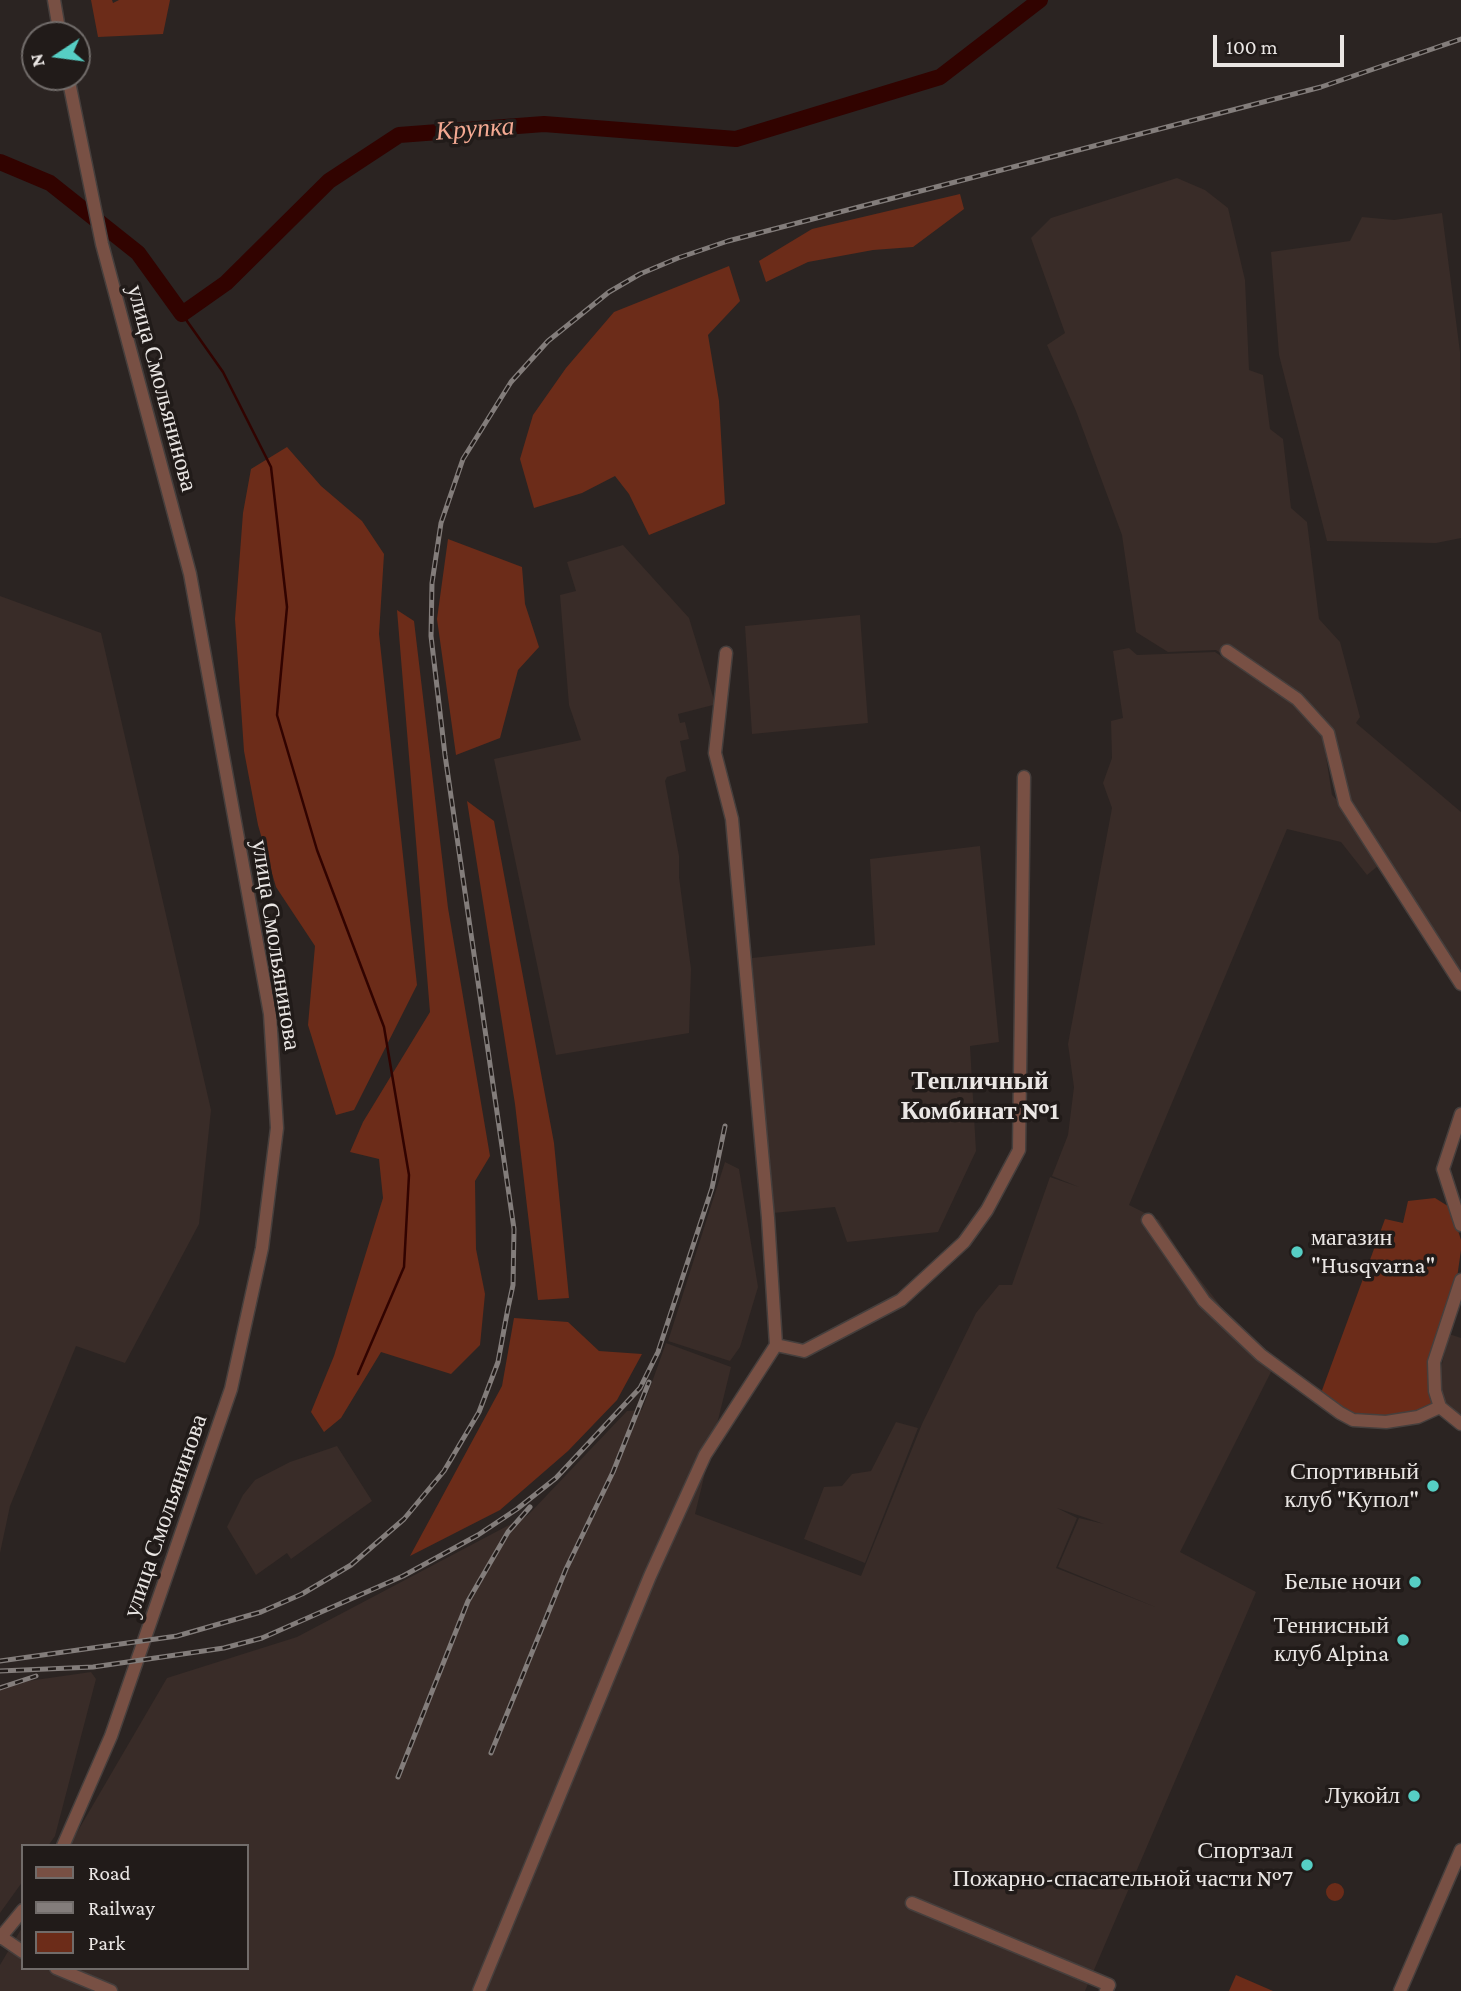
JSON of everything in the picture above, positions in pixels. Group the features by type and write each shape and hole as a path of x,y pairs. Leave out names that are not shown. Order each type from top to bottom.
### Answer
{"street":[{"path":"54,0 58,21"},
{"name":"улица Смольянинова","path":"64,1844 111,1737 232,1389 262,1248 277,1129 271,1014 190,574 102,244 71,91"},
{"path":"1227,651 1297,699 1328,733 1345,803 1461,984"},
{"path":"479,1991 650,1576 705,1455 776,1345 768,1218 732,819 715,752 726,653"},
{"path":"776,1345 804,1351 901,1300 964,1242 988,1210 1019,1150 1024,777"},
{"path":"1461,1114 1443,1168 1461,1225"},
{"path":"1148,1220 1204,1301 1261,1355 1340,1412 1353,1420 1386,1422 1418,1417 1440,1407"},
{"path":"1461,1280 1434,1362 1435,1391 1440,1407 1461,1424"},
{"path":"1400,1991 1461,1850"},
{"path":"912,1903 1109,1985 1106,1991"},
{"path":"21,1912 0,1938 21,1951"},
{"path":"61,1970 111,1991"}],"shaded area":[{"path":"1177,178 1205,190 1228,208 1245,280 1249,370 1263,375 1270,429 1283,439 1291,508 1307,522 1319,619 1340,642 1360,717 1356,723 1461,812 1461,975 1379,865 1367,875 1341,842 1287,829 1129,1205 1159,1220 1184,1259 1240,1331 1276,1362 1180,1552 1256,1592 1085,1991 0,1991 0,1965 21,1929 21,1970 248,1970 248,1844 70,1844 167,1678 297,1637 528,1515 627,1411 642,1410 666,1343 731,1367 695,1514 861,1576 922,1424 976,1313 999,1285 1012,1285 1050,1177 1079,1187 1052,1176 1068,1135 1074,1087 1068,1044 1112,808 1103,783 1112,758 1111,721 1123,718 1113,651 1129,648 1137,655 1215,652 1293,704 1323,737 1332,795 1342,805 1325,735 1294,702 1216,650 1168,652 1136,632 1122,535 1076,411 1047,345 1065,333 1031,238 1051,218","holes":["1057,1508 1104,1524 1079,1518 1058,1567 1158,1608 1056,1568 1077,1518"]},
{"path":"1442,213 1460,352 1461,538 1436,543 1327,541 1279,355 1271,252 1350,241 1362,217 1394,220"},
{"path":"623,545 689,618 714,700 713,705 678,714 680,723 685,722 689,739 680,741 686,771 667,777 665,781 679,856 679,877 691,969 689,1033 556,1055 494,759 581,740 569,705 560,595 576,591 567,562"},
{"path":"0,596 101,633 211,1110 199,1224 125,1363 76,1346 10,1506 0,1553"},
{"path":"860,615 868,723 752,734 745,626"},
{"name":"Тепличный Комбинат №1","path":"980,846 999,1042 970,1046 976,1151 938,1232 847,1242 835,1207 773,1213 752,958 875,945 870,859"},
{"path":"725,1162 739,1169 758,1287 740,1347 730,1361 668,1341"},
{"path":"1449,1334 1461,1338 1461,1415 1445,1404 1438,1381"},
{"path":"896,1422 918,1428 865,1563 804,1539 824,1487 842,1486 852,1474 871,1471"},
{"path":"337,1446 372,1501 291,1559 287,1553 256,1575 227,1527 243,1495 255,1480 290,1462"},
{"path":"91,1672 96,1679 55,1836 49,1844 21,1844 21,1884 0,1913 0,1685"}],"green space":[{"path":"91,0 112,0 113,3 119,0 170,0 163,34 98,37"},
{"path":"960,194 964,209 913,247 873,250 808,262 766,282 759,261 812,229"},
{"path":"729,266 740,301 708,335 719,401 725,504 649,535 629,494 615,476 582,493 534,508 520,459 533,415 566,368 614,312"},
{"path":"287,447 321,486 362,521 384,554 379,634 417,985 354,1110 336,1115 308,1025 315,946 276,887 258,825 244,751 235,619 243,513 251,469"},
{"path":"448,539 522,567 525,604 539,647 518,670 500,738 456,755 437,619"},
{"path":"397,610 414,621 448,908 490,1156 475,1181 476,1249 485,1294 480,1345 451,1374 381,1352 341,1418 324,1432 311,1412 334,1356 383,1198 379,1159 350,1152 363,1122 430,1012"},
{"path":"467,801 494,821 554,1143 569,1298 538,1300 515,1104"},
{"path":"1435,1198 1451,1208 1461,1240 1461,1250 1457,1278 1430,1361 1435,1406 1416,1413 1384,1418 1353,1415 1321,1393 1385,1219 1403,1223 1408,1201"},
{"path":"514,1318 568,1322 599,1351 642,1354 617,1400 568,1451 500,1510 410,1556 502,1386"},
{"path":"1331,1883 1339,1883 1344,1892 1342,1899 1331,1901 1326,1896 1326,1888"},
{"path":"1236,1975 1273,1991 1229,1991"}],"waterway":[{"name":"Крупка","path":"0,162 50,183 138,253 182,314 226,283 329,181 399,135 544,124 736,139 940,77 1040,0"},
{"path":"182,314 223,372 271,467 287,607 277,715 317,850 384,1027 409,1175 404,1267 358,1374"}],"railway":[{"path":"0,1661 177,1636 261,1612 302,1594 351,1565 404,1519 444,1471 479,1412 498,1362 513,1285 514,1229 445,755 431,636 432,583 441,523 463,459 511,382 548,341 609,292 640,274 678,258 728,241 1321,87 1461,39"},
{"path":"0,1671 93,1667 224,1648 262,1638 403,1576 478,1535 517,1509 556,1478 640,1388 658,1352 712,1188 725,1126"},
{"path":"491,1753 566,1569 613,1472 649,1382"},
{"path":"398,1777 468,1601 508,1532 530,1507"},
{"path":"0,1688 36,1676"}],"place":[{"name":"магазин \"Husqvarna\"","path":"1297,1252"},
{"name":"Спортивный клуб \"Купол\"","path":"1433,1486"},
{"name":"Белые ночи","path":"1415,1582"},
{"name":"Теннисный клуб Alpina","path":"1403,1640"},
{"name":"Лукойл","path":"1414,1796"},
{"name":"Спортзал Пожарно-спасательной части №7","path":"1307,1865"}],"district":[{"name":"Тепличный Комбинат №1","path":"980,1096"}]}
